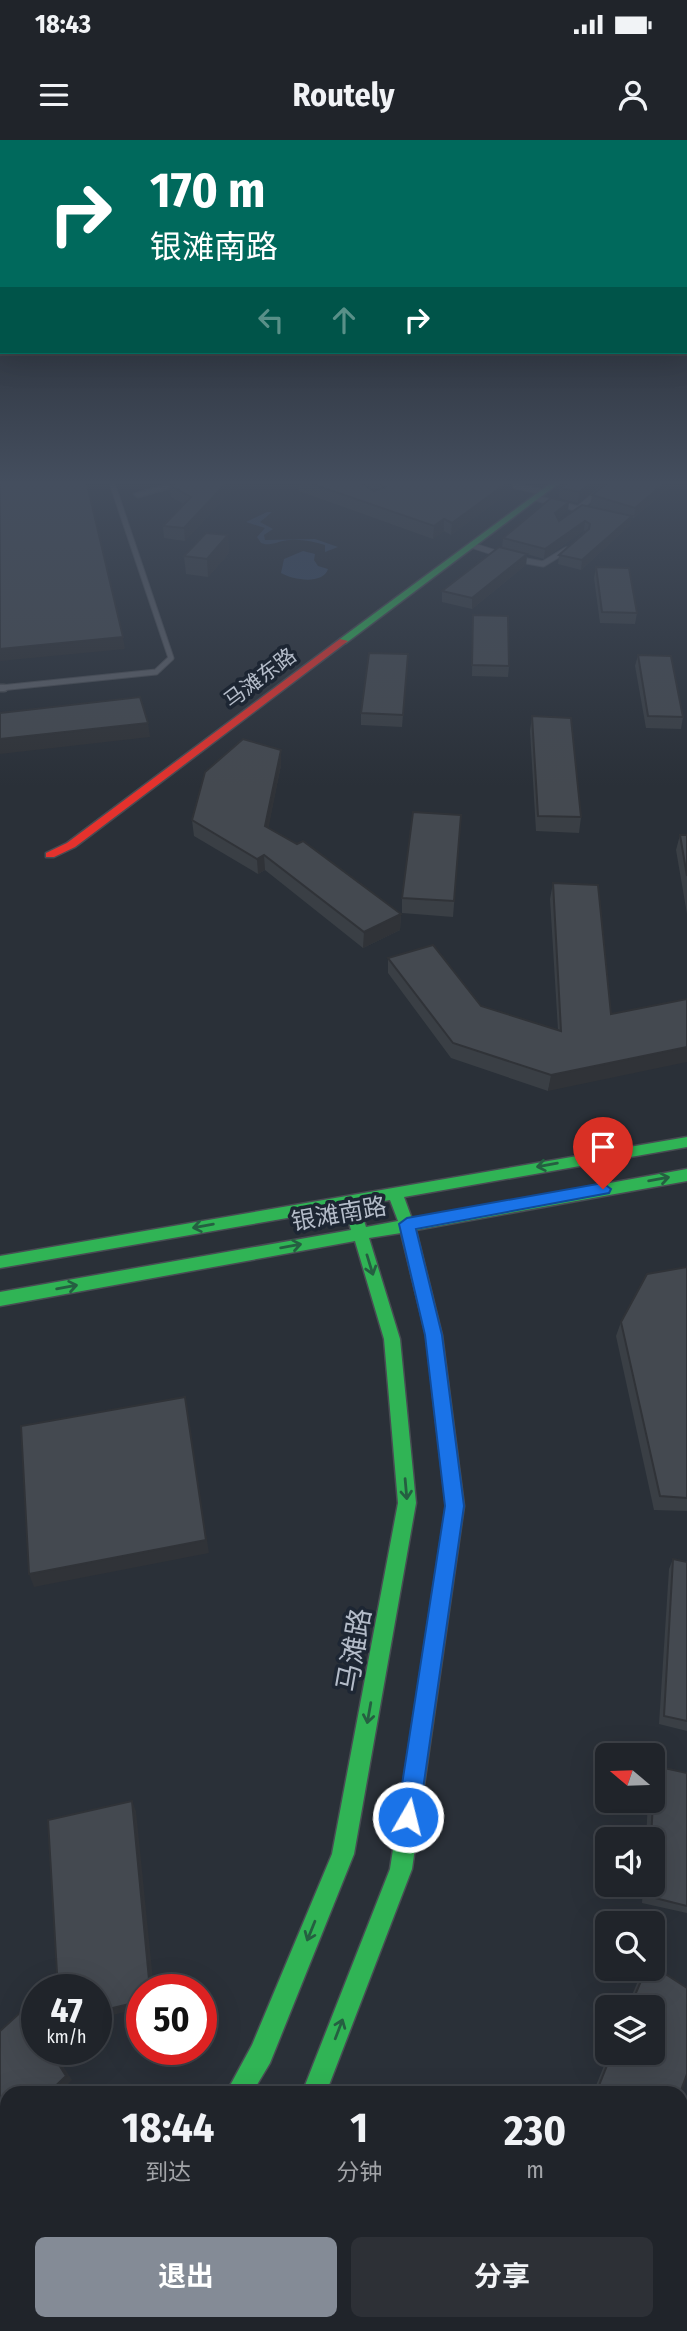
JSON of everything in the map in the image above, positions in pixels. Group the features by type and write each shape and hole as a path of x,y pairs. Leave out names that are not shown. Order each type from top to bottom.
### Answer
{"main road":[{"name":"马滩东路","path":"50,855 71,845 421,582"},
{"name":"银滩南路","path":"0,1262 687,1142"},
{"name":"银滩南路","path":"0,1299 687,1175"},
{"path":"317,2086 401,1868 454,1506 434,1335 407,1224 396,1192"},
{"name":"马滩路","path":"241,2086 261,2054 343,1854 407,1503 392,1339 350,1200"}],"lane":[{"path":"0,688 156,672 171,658 145,582"}],"building":[{"path":"0,582 110,582 123,637 0,649"},
{"path":"453,582 492,582 472,598 442,591"},
{"path":"598,582 632,582 637,613 602,612"},
{"path":"473,615 508,616 509,666 472,665"},
{"path":"369,653 408,654 403,715 361,713"},
{"path":"638,655 671,656 683,717 648,716"},
{"path":"140,697 148,723 0,739 0,713"},
{"path":"532,716 571,718 581,817 538,816"},
{"path":"243,739 281,750 265,826 297,844 303,841 401,914 364,932 264,855 257,859 192,820 205,772"},
{"path":"413,812 461,815 454,901 402,898"},
{"path":"680,835 687,835 687,876"},
{"path":"553,883 598,885 611,1014 687,999 687,1047 551,1075 453,1043 388,958 433,945 481,1006 561,1031"},
{"path":"687,1267 687,1498 660,1496 621,1322 647,1274"},
{"path":"185,1397 206,1540 29,1574 21,1426"},
{"path":"673,1559 687,1562 687,1721 664,1716"},
{"path":"665,1768 687,1773 687,1906 651,1897 665,1897 665,1827 652,1827 652,1813 665,1813"},
{"path":"132,1801 148,1974 126,1974 126,2005 112,2008 112,1974 57,1974 48,1820"},
{"path":"665,1974 687,1988 687,2074 683,2086 599,2086 607,2065 665,2065 665,1995 635,1995 641,1981 665,1981"},
{"path":"21,2012 21,2065 59,2065 66,2076 55,2086 0,2086 0,2031"}],"traffic: fast":[{"path":"343,641 422,582"},
{"path":"0,1262 687,1142"},
{"path":"0,1299 687,1175"},
{"path":"317,2086 401,1869 455,1506 434,1335 407,1225 395,1192"},
{"path":"242,2086 261,2054 343,1854 407,1503 392,1339 350,1200"}],"traffic: jam":[{"path":"50,855 71,845 343,641"}],"route":[{"path":"408,1817 454,1506 434,1335 407,1224 603,1189"}]}
